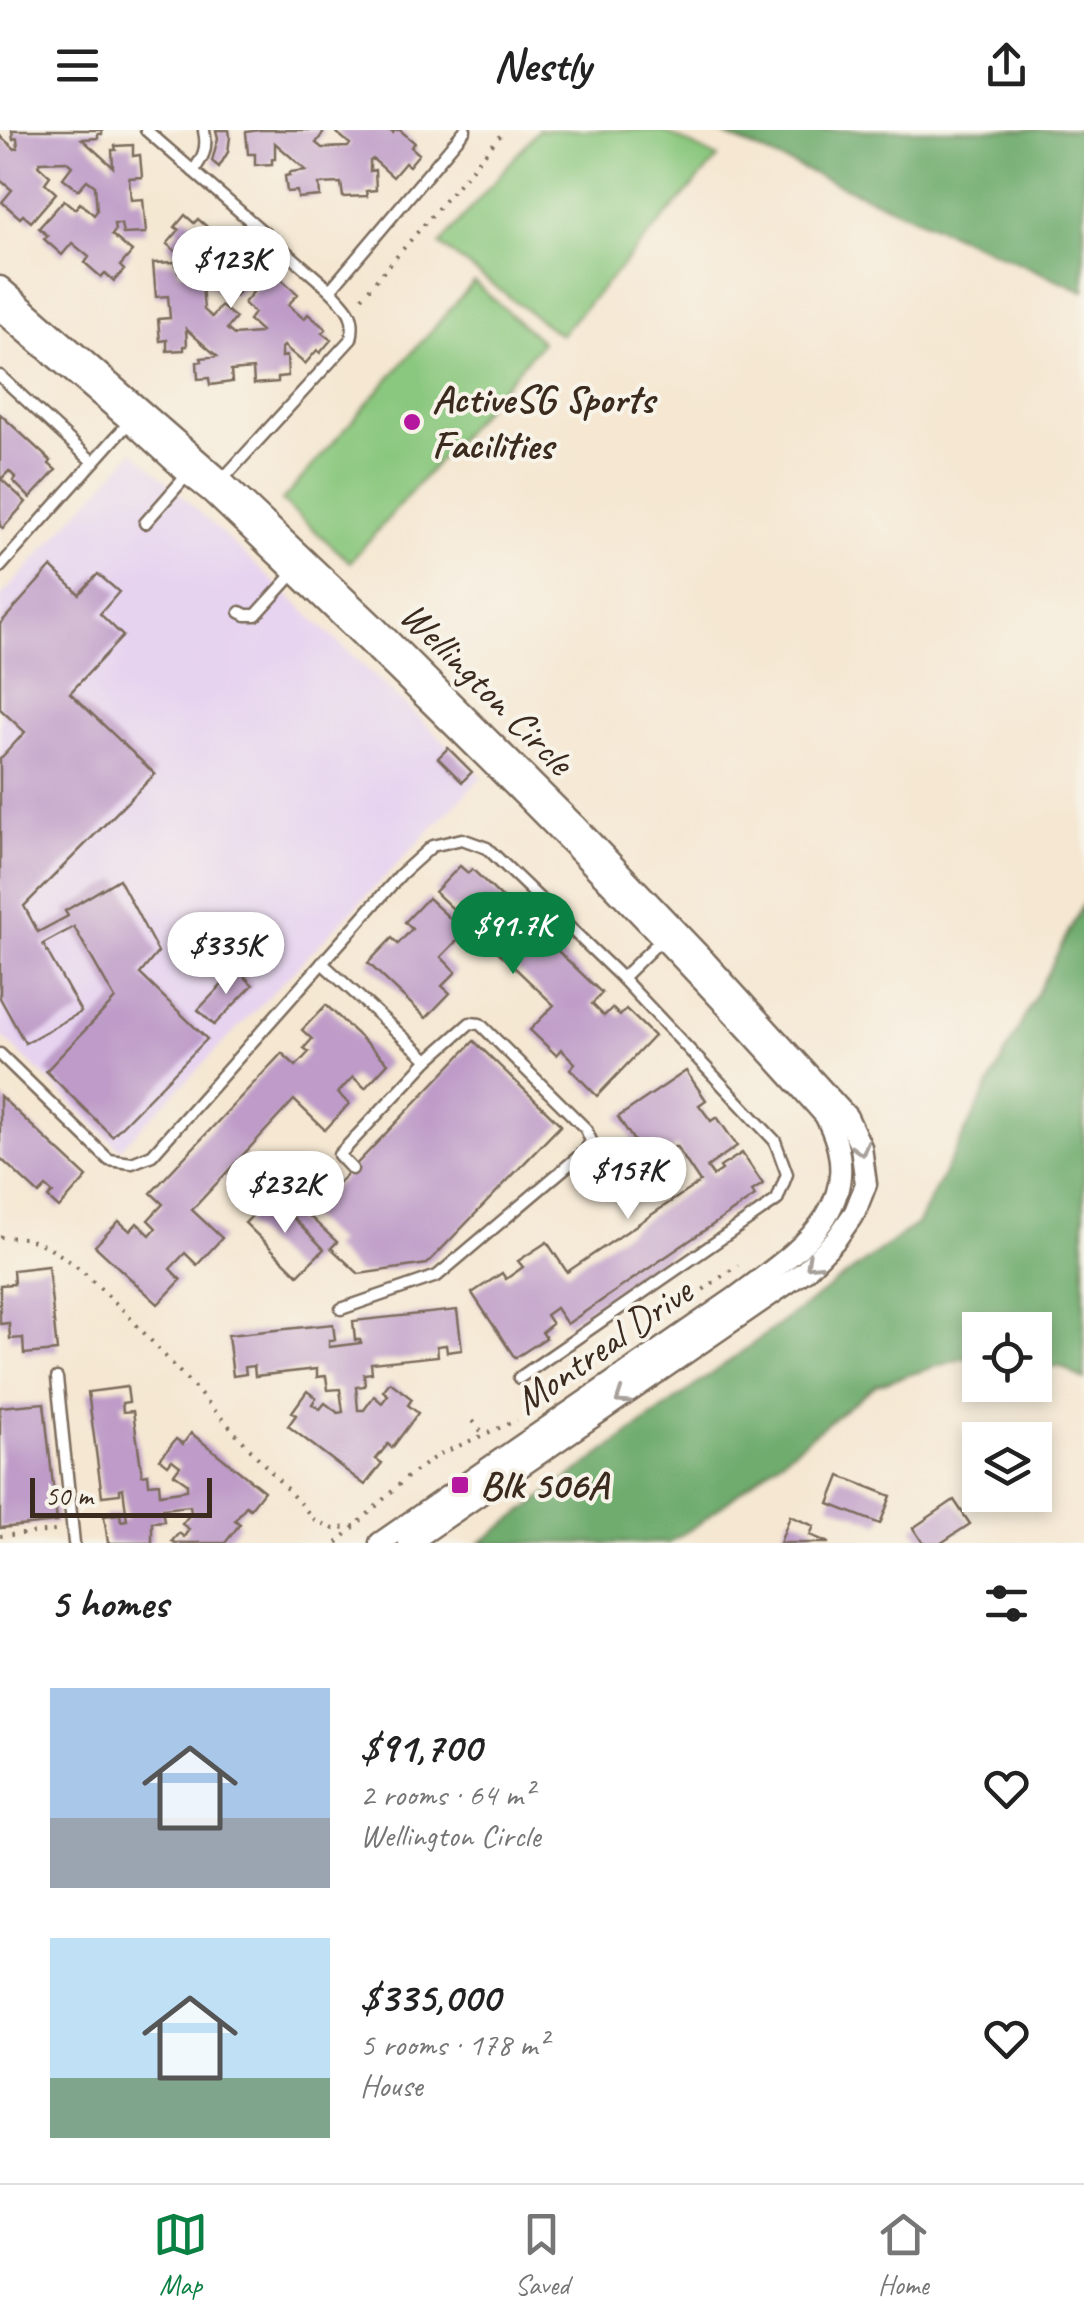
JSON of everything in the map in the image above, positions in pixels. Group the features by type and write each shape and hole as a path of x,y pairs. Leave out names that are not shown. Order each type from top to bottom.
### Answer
{"street":[{"name":"Wellington Circle","path":"0,287 136,415 373,624 574,824 668,934"},
{"name":"Wellington Circle","path":"0,310 136,415 188,474 216,486 295,572 668,934 846,1116 862,1147 866,1184"},
{"name":"Wellington Circle","path":"701,968 825,1116 836,1135 841,1156 839,1183"},
{"name":"Montreal Drive","path":"380,1543 736,1298 816,1231 831,1210 839,1183"},
{"name":"Montreal Drive","path":"410,1543 805,1270 836,1239 866,1184"}],"lane":[{"path":"146,130 330,290 352,315 352,339 216,486"},
{"path":"330,290 465,130"},
{"path":"193,171 206,148 204,132"},
{"path":"0,376 93,462"},
{"path":"0,567 136,415"},
{"path":"146,522 188,474"},
{"path":"240,612 256,615 295,572"},
{"path":"0,1054 109,1160 132,1163 152,1155 401,874 432,846 462,840 487,848 622,978 775,1141 787,1174 776,1200 519,1378"},
{"path":"622,978 668,934"},
{"path":"322,963 428,1060"},
{"path":"341,1309 437,1276 585,1150 591,1140 586,1130 480,1024 470,1023 428,1060 339,1156 352,1169"},
{"path":"57,1378 74,1543"}],"path":[{"path":"356,304 505,130"},
{"path":"0,1237 26,1238 49,1247 79,1268 123,1310 316,1520 334,1529 357,1525"},
{"path":"641,1333 748,1258"},
{"path":"337,1543 405,1479 436,1456 519,1418"},
{"path":"473,1421 484,1434"},
{"path":"0,1536 73,1530"}],"shaded area":[{"path":"134,451 482,777 120,1149 0,1034 0,598"}],"green space":[{"path":"538,130 661,130 718,158 560,335 440,245"},
{"path":"713,130 1084,130 1084,291"},
{"name":"ActiveSG Sports Facilities","path":"474,282 542,342 350,562 282,501"},
{"path":"1084,902 1084,1380 1062,1367 1052,1366 1052,1312 962,1312 962,1359 876,1385 697,1525 668,1543 480,1543 918,1223"}],"building":[{"path":"12,130 102,130 98,138 82,139 113,167 115,146 133,145 133,156 140,155 142,177 129,178 131,200 143,199 146,233 123,234 121,224 114,224 112,235 132,252 114,281 105,273 101,277 85,263 89,257 72,243 62,255 44,239 48,236 39,228 64,200 75,209 80,203 94,215 97,211 95,186 87,180 78,190 63,178 72,166 66,161 38,165 50,176 45,183 56,193 31,222 2,202 12,190 0,180 0,136 18,148"},
{"path":"216,130 229,130 230,137 228,152 219,167 212,161 218,138"},
{"path":"322,130 316,143 322,148 348,147 350,144 337,133 340,130 400,130 415,143 411,147 419,154 393,177 373,159 370,161 370,171 375,170 376,190 366,191 367,196 343,197 341,183 319,184 320,196 298,198 297,191 287,192 285,176 306,170 275,143 272,164 255,165 255,154 248,154 246,132"},
{"path":"185,215 194,223 198,219 214,233 209,239 226,253 237,241 260,267 235,296 224,286 219,293 205,281 204,310 212,317 221,306 236,318 227,329 234,335 259,333 249,320 254,313 244,303 268,274 276,281 279,277 298,294 288,305 304,319 308,314 326,329 322,333 331,340 320,353 317,350 305,364 284,346 282,357 287,356 288,376 278,377 278,382 254,384 253,369 231,371 232,382 210,385 209,378 198,379 197,362 217,356 186,329 184,350 167,351 167,340 160,341 158,319 170,318 168,296 156,297 153,263 175,262 178,272 185,272 187,261 167,244"},
{"path":"0,414 56,470 30,498 9,471 1,479 26,502 3,528 0,526"},
{"path":"51,567 79,594 98,574 119,592 100,614 123,636 70,693 155,774 24,906 38,932 68,916 65,911 119,879 158,952 140,974 207,1039 112,1136 46,1071 115,999 74,927 43,944 81,1012 25,1043 0,998 0,759 25,732 0,709 0,624"},
{"path":"448,748 472,772 462,782 438,758"},
{"path":"460,866 468,873 472,869 602,993 592,1004 604,1016 612,1008 620,1016 626,1009 654,1036 597,1096 570,1069 575,1063 561,1049 556,1055 530,1030 554,1005 471,926 441,957 456,972 442,986 450,993 426,1018 368,963 392,938 398,944 412,929 405,922 428,898 455,923 463,914 435,892"},
{"path":"237,969 253,985 214,1025 198,1010"},
{"path":"326,1005 388,1063 365,1088 353,1077 338,1093 349,1104 325,1130 294,1100 192,1210 222,1238 197,1265 185,1253 170,1269 181,1280 158,1304 95,1246 119,1221 130,1231 137,1223 150,1235 156,1228 148,1220 163,1204 151,1193 282,1053 296,1066 309,1052 304,1048 312,1039 302,1030"},
{"path":"474,1041 561,1125 427,1264 359,1274 331,1248 337,1242 308,1215"},
{"path":"686,1071 706,1100 699,1105 711,1121 717,1117 737,1146 707,1167 713,1176 742,1153 763,1184 752,1191 755,1196 567,1324 556,1308 546,1315 552,1324 542,1332 546,1338 515,1358 472,1293 502,1273 506,1279 523,1267 518,1261 547,1242 567,1272 700,1182 676,1146 656,1160 644,1142 638,1147 618,1117"},
{"path":"0,1096 87,1177 59,1208 48,1198 53,1193 46,1187 39,1194 0,1158"},
{"path":"272,1196 324,1249 298,1275 245,1223"},
{"path":"48,1266 57,1351 24,1354 23,1338 10,1339 9,1323 0,1324 0,1285 14,1284 13,1270"},
{"path":"457,1310 462,1350 447,1352 446,1345 437,1346 438,1356 371,1363 372,1373 364,1374 365,1386 356,1387 358,1410 364,1410 374,1396 382,1403 388,1395 383,1391 390,1382 412,1399 408,1405 418,1413 392,1448 388,1444 376,1459 382,1463 365,1485 288,1426 296,1415 292,1412 307,1391 316,1398 312,1404 320,1409 325,1403 338,1413 343,1412 340,1389 328,1390 326,1376 317,1377 317,1369 255,1376 254,1366 245,1367 246,1374 233,1376 228,1335 333,1324 335,1340 329,1340 329,1347 361,1343 355,1340 353,1321"},
{"path":"127,1387 129,1402 122,1403 123,1412 133,1411 142,1475 148,1474 149,1484 159,1483 160,1494 187,1490 187,1483 174,1474 180,1466 172,1460 168,1465 160,1459 176,1439 183,1444 191,1433 264,1491 235,1520 240,1524 225,1543 172,1541 179,1533 184,1537 189,1529 182,1524 191,1513 190,1506 162,1509 164,1521 152,1522 152,1543 108,1543 104,1516 120,1514 121,1521 127,1520 123,1488 120,1494 102,1496 88,1392"},
{"path":"44,1403 57,1522 0,1528 0,1407"},
{"path":"840,1476 891,1496 880,1524 829,1504"},
{"path":"954,1500 970,1524 941,1543 923,1543 913,1528"},
{"path":"790,1516 814,1526 810,1535 829,1543 780,1543"}],"place":[{"name":"ActiveSG Sports Facilities","path":"412,422"},
{"name":"Blk 506A","path":"460,1485"}]}
